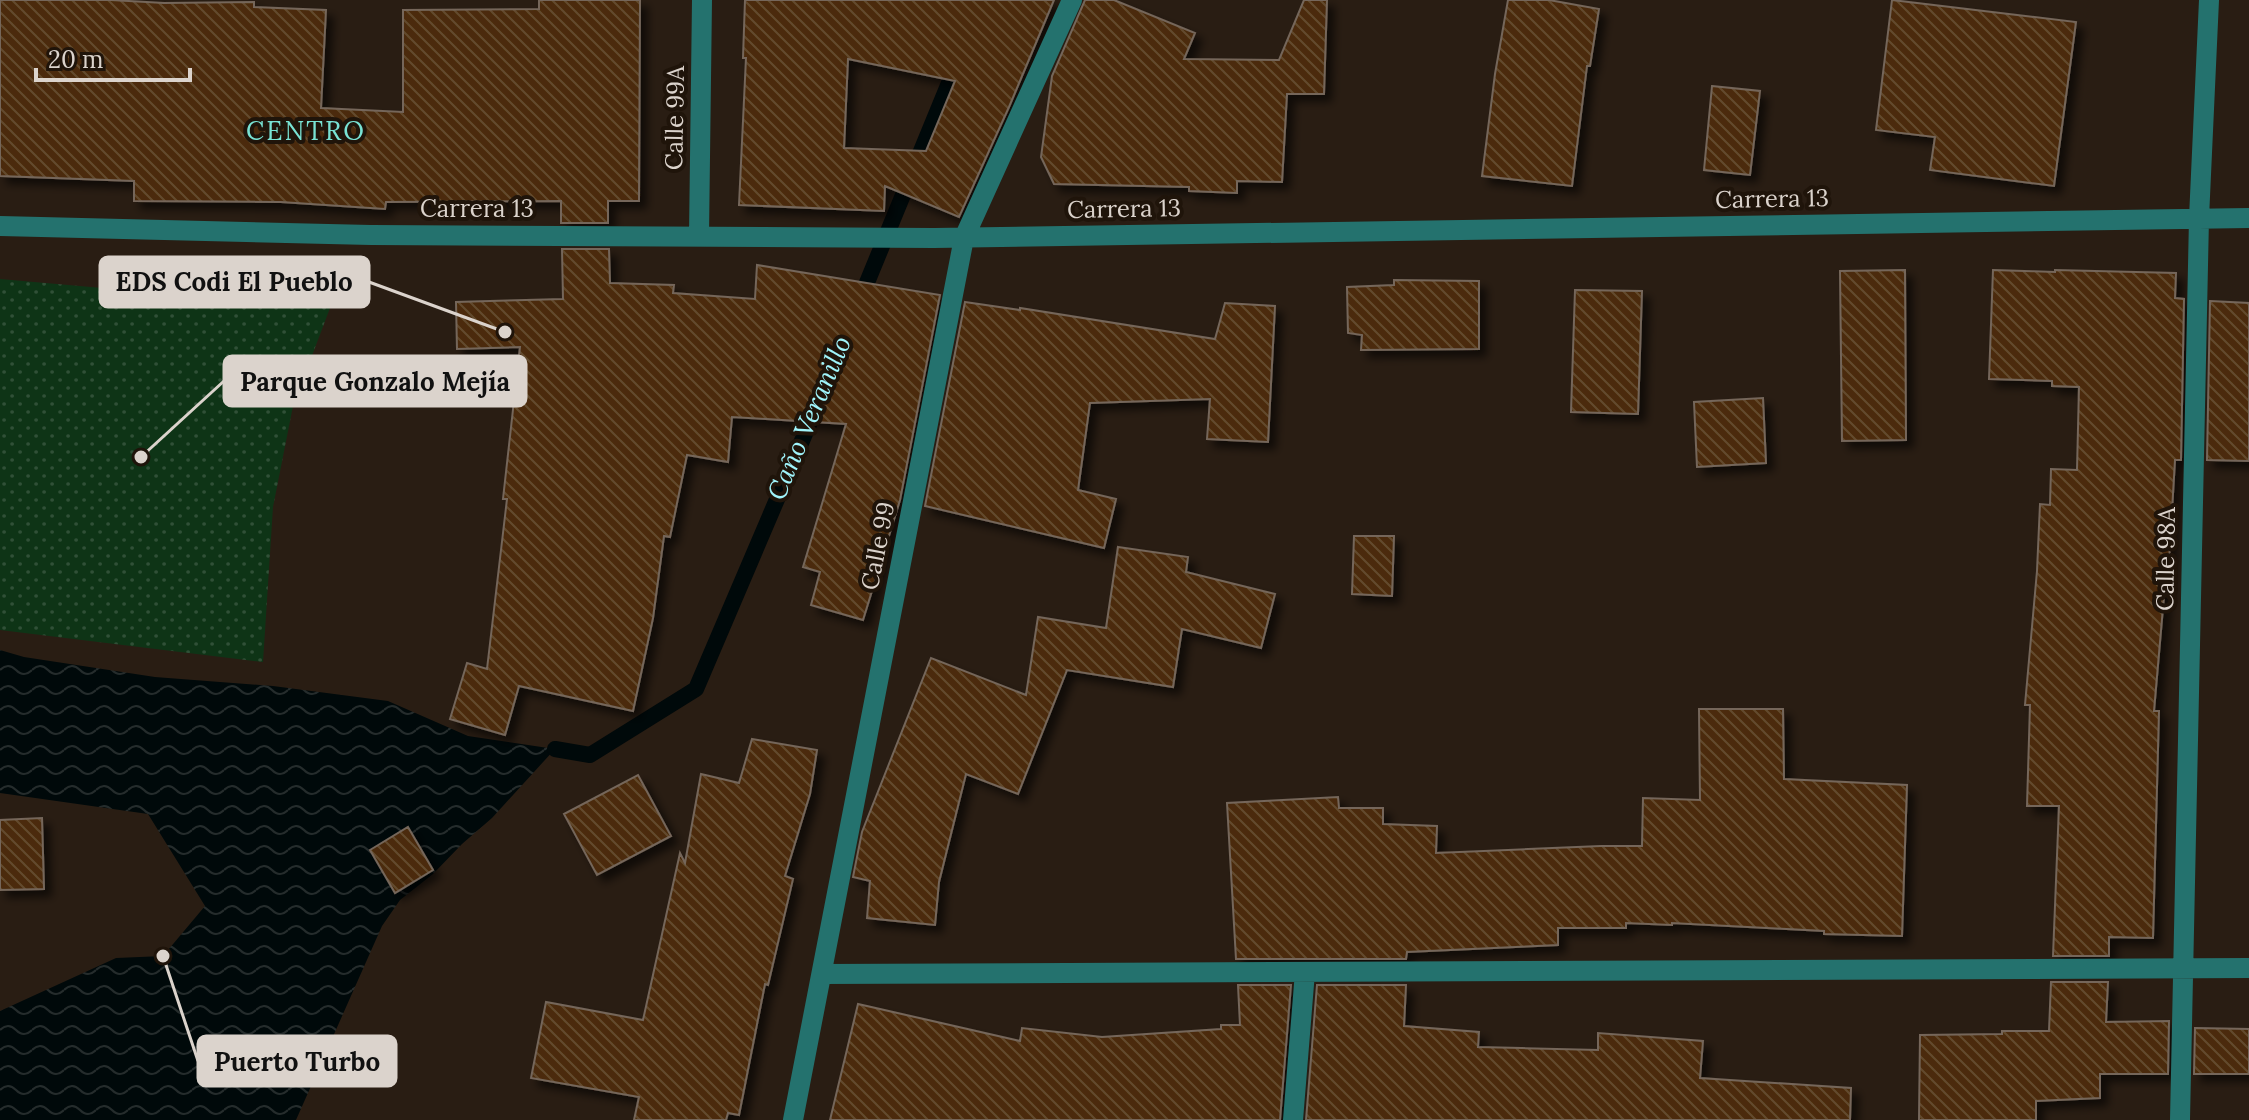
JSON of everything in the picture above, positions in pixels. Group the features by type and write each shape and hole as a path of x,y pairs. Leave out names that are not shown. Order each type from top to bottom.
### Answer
{"street":[{"name":"Calle 99A","path":"699,236 702,0"},
{"name":"Calle 99","path":"793,1120 964,238 1072,0"},
{"name":"Calle 98A","path":"2180,1120 2199,218 2209,0"},
{"name":"Carrera 13","path":"0,226 371,235 964,238 2249,218"},
{"path":"822,974 2249,968"},
{"path":"1293,1120 1305,972"}],"green space":[{"path":"0,279 330,308 293,406 273,507 263,662 0,630"}],"water":[{"path":"0,650 24,657 155,677 273,686 388,701 468,736 555,749 492,818 433,874 400,900 382,926 296,1120 0,1120 0,1011 116,958 163,956 205,906 148,814 0,793"}],"building":[{"path":"0,0 254,2 254,7 326,10 321,108 403,112 403,10 539,9 539,0 640,0 639,201 608,201 608,223 561,223 561,201 386,202 385,209 281,202 134,201 134,181 0,176"},
{"path":"745,0 1054,0 959,217 885,186 884,211 739,205 746,58 743,58","holes":["848,59 955,81 926,151 844,148"]},
{"path":"1085,0 1114,0 1195,33 1184,59 1279,60 1304,0 1327,0 1324,94 1287,94 1282,182 1237,181 1237,193 1189,191 1189,187 1054,184 1041,157 1052,76"},
{"path":"1508,0 1549,0 1599,9 1590,66 1587,66 1572,186 1482,176"},
{"path":"1892,0 2076,22 2054,186 1930,170 1935,137 1876,130"},
{"path":"1712,86 1760,91 1750,175 1704,170"},
{"path":"562,249 609,249 610,283 674,285 673,293 755,299 757,265 940,295 900,500 863,620 811,605 820,572 803,567 846,424 732,417 728,462 687,455 670,537 664,536 653,618 633,711 519,686 505,735 450,719 467,663 487,669 507,499 503,499 520,347 457,349 456,302 563,299"},
{"path":"1905,270 1906,440 1842,441 1840,271"},
{"path":"1993,270 2176,273 2175,298 2184,299 2181,460 2175,460 2167,596 2164,596 2154,711 2159,711 2153,938 2109,937 2109,956 2053,956 2059,806 2027,806 2030,705 2025,705 2040,504 2050,505 2051,469 2077,470 2079,387 2052,386 2052,381 1989,379"},
{"path":"1394,280 1479,281 1479,349 1361,350 1362,335 1348,333 1347,287 1394,285"},
{"path":"1575,290 1642,291 1638,414 1571,412"},
{"path":"2210,301 2249,303 2249,461 2207,460"},
{"path":"965,302 1215,339 1225,303 1275,306 1268,442 1207,439 1210,399 1090,403 1078,490 1116,499 1104,548 925,506"},
{"path":"1763,398 1766,463 1697,467 1694,402"},
{"path":"1354,536 1394,536 1392,596 1352,594"},
{"path":"1118,547 1188,557 1186,572 1275,594 1261,648 1182,629 1173,687 1067,670 1018,794 966,774 939,882 935,925 867,918 870,881 853,877 862,832 931,658 1026,695 1038,617 1106,628"},
{"path":"1699,709 1783,709 1784,779 1907,785 1902,936 1626,923 1626,928 1558,928 1558,945 1407,952 1406,959 1236,959 1227,803 1338,797 1339,808 1383,808 1383,824 1437,826 1436,853 1642,846 1643,798 1700,800"},
{"path":"752,739 817,750 810,794 785,876 793,879 768,985 765,984 739,1115 728,1113 726,1120 634,1120 639,1097 531,1078 546,1002 643,1020 680,853 685,863 701,774 739,783"},
{"path":"638,775 671,836 597,875 564,814"},
{"path":"42,818 44,889 0,890 0,820"},
{"path":"408,827 433,870 395,893 370,850"},
{"path":"2051,982 2108,982 2106,1022 2169,1021 2168,1074 2100,1074 2100,1098 2036,1101 2036,1120 1919,1120 1920,1035 2049,1031"},
{"path":"1238,985 1291,985 1280,1120 830,1120 858,1004 1020,1041 1022,1028 1102,1037 1240,1025"},
{"path":"1317,985 1406,985 1404,1026 1479,1032 1478,1047 1598,1050 1598,1033 1703,1041 1700,1078 1851,1088 1850,1120 1306,1120"},
{"path":"2195,1028 2249,1029 2249,1074 2194,1074"}],"waterway":[{"name":"Caño Veranillo","path":"859,302 958,61"},
{"name":"Caño Veranillo","path":"555,749 590,755 696,689 819,401"}],"place":[{"name":"EDS Codi El Pueblo","path":"505,332"},
{"name":"Parque Gonzalo Mejía","path":"141,457"},
{"name":"Puerto Turbo","path":"163,956"}],"district":[{"name":"CENTRO","path":"306,131"}]}
